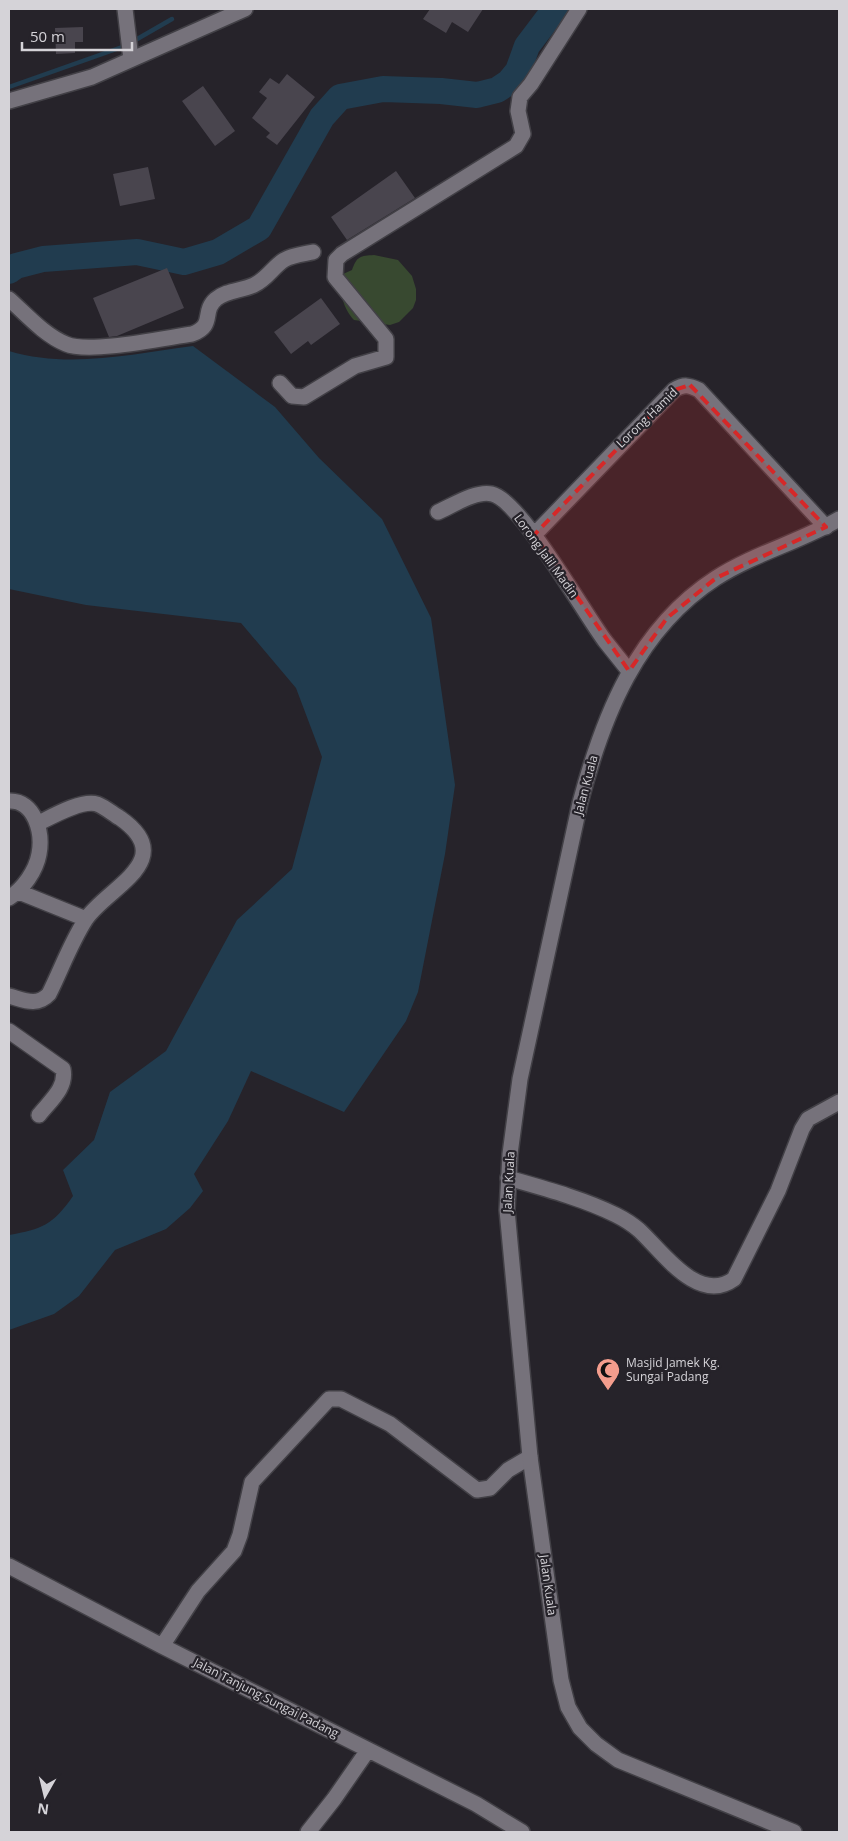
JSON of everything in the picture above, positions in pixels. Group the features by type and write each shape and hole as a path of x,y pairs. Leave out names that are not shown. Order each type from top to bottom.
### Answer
{"street":[{"path":"125,9 132,59"},
{"path":"9,101 92,77 245,9"},
{"path":"280,384 292,396 304,397 355,366 386,357 386,339 335,277 336,260 342,254 516,146 523,134 518,111 520,97 531,84 579,9"},
{"path":"9,299 45,331 67,345 90,348 192,334 202,330 207,324 209,306 224,293 252,286 263,280 284,260 313,252"},
{"name":"Lorong Hamid","path":"534,535 674,390 681,386 690,385 699,390 833,523"},
{"name":"Lorong Jalil Madin","path":"438,512 478,495 491,493 500,498 534,535 605,640 629,671"},
{"name":"Jalan Kuala","path":"794,1832 618,1760 596,1744 580,1728 568,1706 562,1680 530,1456 507,1210 508,1178 520,1079 580,803 604,727 629,671 667,618 716,578 767,551 833,523"},
{"path":"9,801 21,803 28,807 37,824 40,837 39,854 35,867 14,895 86,919"},
{"path":"9,996 34,1003 43,1001 49,994 86,919 139,867 143,849 137,832 102,806 92,803 81,804 37,824"},
{"path":"9,1030 63,1069 62,1087 39,1114"},
{"path":"508,1178 614,1214 638,1230 659,1253 691,1279 704,1285 716,1286 726,1284 734,1279 768,1212 795,1144 808,1119 839,1102"},
{"path":"162,1646 198,1591 234,1551 240,1535 252,1482 325,1402 335,1397 341,1398 390,1424 470,1487 477,1490 490,1488 508,1470 530,1456"},
{"name":"Jalan Tanjung Sungai Padang","path":"9,1566 162,1646 476,1804 522,1832"},
{"path":"308,1832 368,1750"}],"highlighted area":[{"path":"690,385 826,527 716,578 667,618 629,671 534,535 674,390"}],"green space":[{"path":"374,255 398,260 412,276 416,289 416,300 413,308 399,322 390,325 354,320 342,298 343,274 352,270 360,258"}],"water":[{"path":"193,346 275,407 319,458 382,519 431,618 455,785 445,854 418,992 406,1021 344,1112 251,1071 228,1121 194,1174 203,1191 190,1208 166,1229 115,1250 79,1296 54,1314 9,1330 9,1235 38,1228 46,1224 53,1220 66,1206 73,1196 63,1170 94,1140 110,1092 166,1051 237,920 292,869 322,757 296,688 241,623 86,605 9,589 9,351 54,359 78,359 124,356"}],"building":[{"path":"430,9 483,9 468,32 452,22 446,33 423,19"},
{"path":"83,27 83,42 75,42 75,53 56,54 55,28"},
{"path":"287,74 315,97 277,145 266,137 270,133 252,118 267,98 259,92 270,78 279,84"},
{"path":"203,86 235,131 215,146 182,101"},
{"path":"148,167 155,199 120,206 113,174"},
{"path":"396,171 415,198 347,240 331,217"},
{"path":"167,268 184,308 117,336 109,337 93,298"},
{"path":"321,298 340,324 311,345 308,341 291,354 274,332"}],"waterway":[{"path":"9,271 16,266 43,259 137,252 184,262 218,252 259,228 322,117 340,97 383,89 441,91 477,95 497,90 509,82 518,71 527,46 555,9"},
{"path":"132,42 172,19"},
{"path":"9,87 125,46"}],"place":[{"name":"Masjid Jamek Kg. Sungai Padang","path":"608,1391"}]}
